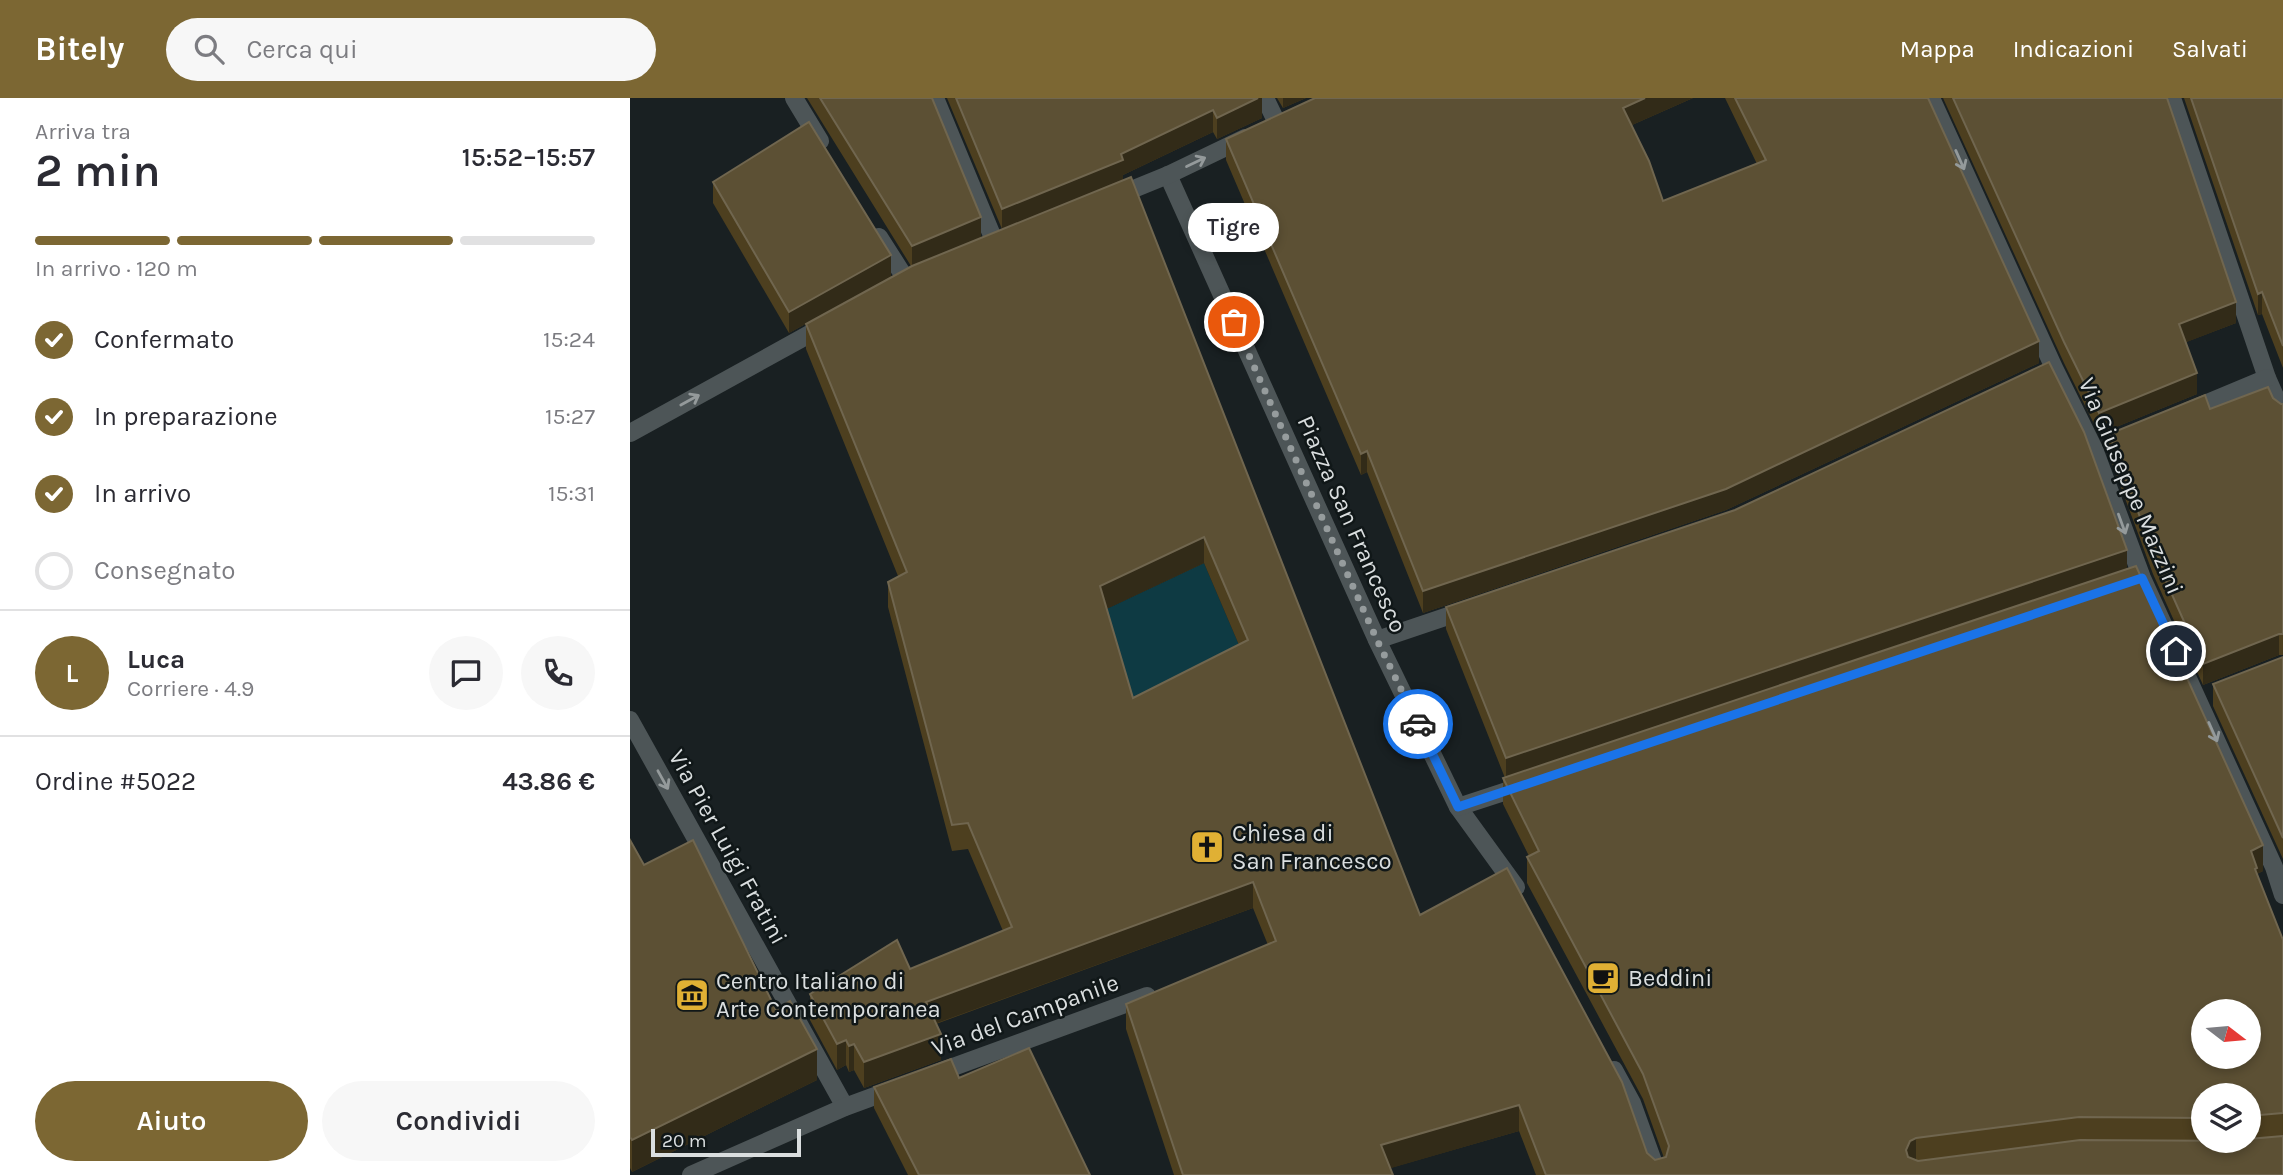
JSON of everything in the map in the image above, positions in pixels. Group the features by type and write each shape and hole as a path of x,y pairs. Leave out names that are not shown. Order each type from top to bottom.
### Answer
{"street":[{"path":"794,98 829,155"},
{"path":"935,98 995,245"},
{"path":"1094,205 1168,175 1283,120 1265,98"},
{"name":"Via Giuseppe Mazzini","path":"1931,98 2047,371 2100,446 2135,580 2205,697 2283,895"},
{"path":"2172,98 2267,378 2283,414"},
{"name":"Piazza San Francesco","path":"1168,175 1377,640 1458,807 1513,881 1525,904"},
{"path":"872,224 907,282"},
{"path":"633,425 846,315"},
{"path":"2168,419 2267,378"},
{"path":"1377,640 1481,604"},
{"name":"Via Pier Luigi Fratini","path":"630,720 845,1107"},
{"path":"1458,807 1537,780"},
{"name":"Via del Campanile","path":"691,1175 845,1107 1146,997 1159,995"},
{"path":"1606,1056 1632,1103 1658,1175"}],"shaded area":[{"path":"1204,563 1248,666 1133,724 1100,612"}],"building":[{"path":"820,98 932,98 981,217 912,246"},
{"path":"956,98 1258,98 1217,118 1213,110 1121,154 1123,160 1002,209"},
{"path":"1315,98 1645,98 1623,108 1649,161 1663,201 1766,160 1735,98 1928,98 2039,341 1726,489 1423,591 1367,451 1361,454 1226,139"},
{"path":"1953,98 2167,98 2236,302 2179,324 2197,373 2099,413"},
{"path":"2191,98 2283,98 2283,346 2262,292 2258,294"},
{"path":"809,122 891,255 789,312 713,182"},
{"path":"1131,177 1420,915 1507,868 1622,1082 1647,1153 1655,1160 1666,1157 1669,1146 1643,1074 1527,857 1539,851 1503,778 2136,566 2263,845 2251,851 2257,868 2255,869 2283,940 2283,1113 2261,1115 2261,1083 2191,1083 2191,1118 2079,1117 1916,1138 1910,1141 1906,1150 1908,1157 1918,1161 2080,1140 2191,1141 2191,1153 2261,1153 2261,1138 2283,1136 2283,1175 1546,1175 1519,1105 1381,1145 1393,1175 1183,1175 1126,1004 1276,941 1253,882 926,1002 941,1034 864,1062 854,1044 849,1046 846,1040 837,1044 810,994 897,940 910,969 1012,927 968,823 952,825 888,582 907,572 806,324 912,266","holes":["1204,537 1248,640 1133,698 1100,586"]},
{"path":"2049,362 2084,432 2127,550 1506,758 1446,607 1735,510"},
{"path":"2268,387 2273,398 2283,404 2283,634 2203,664 2153,552 2109,434 2205,395 2210,409"},
{"path":"2283,657 2283,838 2213,684"},
{"name":"Centro Italiano di Arte Contemporanea","path":"630,840 644,865 693,840 776,1010 790,1001 817,1049 632,1140 630,1137"},
{"path":"1029,1048 1090,1175 919,1175 874,1087 951,1059 959,1078"}],"way so far":[{"path":"1234,322 1377,640 1418,724"}],"place":[{"name":"Tigre","path":"1234,322"},
{"name":"Chiesa di San Francesco","path":"1207,847"},
{"name":"Beddini","path":"1603,978"},
{"name":"Centro Italiano di Arte Contemporanea","path":"692,995"}],"route":[{"path":"1418,724 1458,807 2142,578 2176,651"}]}
